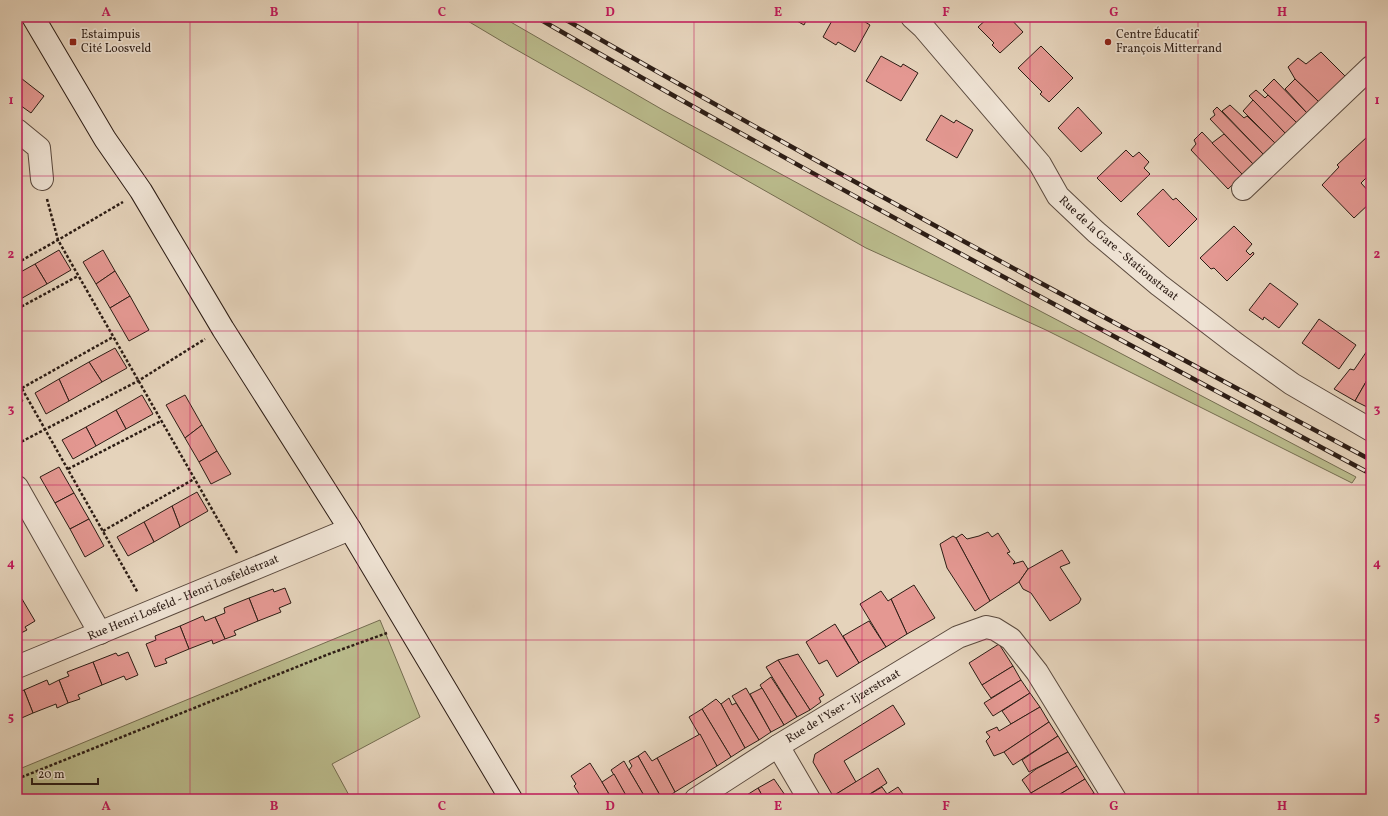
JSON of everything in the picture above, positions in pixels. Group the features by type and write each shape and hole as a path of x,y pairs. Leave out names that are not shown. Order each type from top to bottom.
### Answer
{"street":[{"path":"33,17 105,139 141,191 223,329 350,529 511,799"},
{"name":"Rue de la Gare - Stationstraat","path":"912,17 952,61 1040,164 1058,196 1096,232 1160,285 1248,353 1292,384 1371,430"},
{"path":"1243,189 1371,67"},
{"path":"17,130 40,148 42,179"},
{"path":"17,487 100,633"},
{"name":"Rue Henri Losfeld - Henri Losfeldstraat","path":"17,667 350,529"},
{"name":"Rue de l'Yser - Ijzerstraat","path":"696,799 778,746 958,637 986,627 995,629 1011,639 1037,672 1115,799"},
{"path":"778,746 809,799"}],"path":[{"path":"42,179 58,240 248,572"},
{"path":"18,262 141,191"},
{"path":"17,309 78,276"},
{"path":"17,444 138,381 223,329"},
{"path":"22,388 113,337"},
{"path":"17,380 150,612"},
{"path":"68,469 161,421"},
{"path":"103,531 194,479"},
{"path":"17,779 329,654 409,627"}],"green space":[{"path":"461,17 502,17 663,110 825,198 1356,477 1352,483 1046,330 866,248"},
{"path":"380,620 420,717 332,764 351,799 17,799 17,770"}],"building":[{"path":"790,17 808,17 804,25"},
{"path":"834,17 857,17 870,25 855,52 838,42 836,45 823,37"},
{"path":"989,17 1009,17 1023,32 1000,53 992,45 994,43 978,27"},
{"path":"1362,17 1371,17 1371,22 1368,19 1366,21"},
{"path":"1041,46 1073,78 1049,102 1040,94 1042,92 1018,68"},
{"path":"1321,52 1346,77 1319,102 1295,79 1288,67 1298,58 1306,64"},
{"path":"881,56 901,67 903,64 918,73 901,101 866,81"},
{"path":"17,75 44,96 31,113 17,103"},
{"path":"1274,79 1307,113 1297,123 1263,90"},
{"path":"1295,79 1319,102 1307,113 1285,89"},
{"path":"1256,90 1265,98 1268,95 1297,123 1286,134 1249,96"},
{"path":"1253,100 1286,134 1276,144 1243,111"},
{"path":"1230,105 1244,118 1247,116 1276,144 1264,155 1222,111"},
{"path":"1078,107 1102,133 1081,152 1058,128"},
{"path":"1217,107 1264,155 1254,165 1210,119 1215,115 1213,111"},
{"path":"941,115 954,123 956,120 973,130 957,158 926,140"},
{"path":"1202,132 1243,175 1228,189 1191,150 1196,144 1194,140"},
{"path":"1224,134 1254,165 1243,175 1212,143"},
{"path":"1368,136 1371,140 1371,182 1366,178 1361,183 1371,194 1371,202 1354,218 1322,185 1339,167 1337,165"},
{"path":"1126,150 1133,157 1139,152 1149,162 1144,168 1150,174 1121,202 1097,178"},
{"path":"1163,189 1173,200 1176,198 1197,219 1169,247 1137,214"},
{"path":"1234,226 1252,244 1246,251 1250,255 1253,252 1254,254 1227,281 1214,268 1211,269 1200,258"},
{"path":"59,250 71,270 47,284 35,264"},
{"path":"103,250 115,271 96,284 83,262"},
{"path":"35,264 47,284 17,301 17,274"},
{"path":"115,271 130,296 110,308 96,284"},
{"path":"1270,283 1298,304 1279,328 1264,317 1263,320 1249,310"},
{"path":"130,296 149,330 129,341 110,308"},
{"path":"1319,319 1356,345 1339,369 1302,343"},
{"path":"1371,345 1371,373 1355,401 1334,389 1350,369 1354,370"},
{"path":"115,348 127,368 102,382 89,362"},
{"path":"89,362 102,382 69,401 59,379"},
{"path":"1371,373 1371,405 1369,408 1355,401"},
{"path":"59,379 69,401 46,414 35,393"},
{"path":"17,391 23,401 17,405"},
{"path":"142,395 153,414 126,429 116,410"},
{"path":"185,395 202,425 185,438 166,405"},
{"path":"116,410 126,429 96,446 86,427"},
{"path":"202,425 217,451 199,462 185,438"},
{"path":"86,427 96,446 73,459 62,440"},
{"path":"217,451 231,474 211,484 199,462"},
{"path":"59,467 74,493 55,503 40,477"},
{"path":"197,492 208,511 180,527 172,506"},
{"path":"74,493 89,519 70,529 55,503"},
{"path":"172,506 180,527 154,542 144,522"},
{"path":"89,519 104,546 85,557 70,529"},
{"path":"144,522 154,542 128,556 117,537"},
{"path":"988,532 992,537 998,533 1010,552 1007,553 1015,562 1013,564 1023,561 1028,569 1019,582 990,601 956,538 962,534 967,539"},
{"path":"953,536 956,538 990,601 975,611 947,568 940,544"},
{"path":"1062,550 1070,563 1060,567 1081,599 1079,603 1050,621 1031,593 1023,589 1019,582 1028,569"},
{"path":"914,585 935,618 907,634 891,599"},
{"path":"285,588 291,603 279,608 281,612 258,621 249,598 273,589 274,592"},
{"path":"881,591 888,601 891,599 907,634 886,647 860,604"},
{"path":"249,598 258,621 234,631 236,635 225,639 215,617 225,613 224,608"},
{"path":"22,599 35,621 25,627 27,630 17,635 17,602"},
{"path":"203,616 205,621 215,617 225,639 213,644 212,640 189,649 180,626"},
{"path":"869,621 886,647 859,663 843,636"},
{"path":"835,624 859,663 837,677 827,660 819,664 806,642"},
{"path":"180,626 189,649 165,659 167,663 155,667 146,644 156,640 155,636"},
{"path":"999,644 1013,666 982,685 969,663"},
{"path":"128,652 138,675 126,680 124,676 102,685 93,662 116,653 118,656"},
{"path":"798,654 824,695 819,698 821,702 810,710 778,660"},
{"path":"778,660 810,710 797,717 766,667"},
{"path":"93,662 102,685 78,695 80,699 68,703 59,680 69,676 67,672"},
{"path":"1013,666 1021,680 991,698 982,685"},
{"path":"771,677 797,717 784,725 760,685"},
{"path":"47,680 49,685 59,680 68,703 57,708 56,704 33,713 24,690"},
{"path":"1021,680 1030,693 993,716 984,703"},
{"path":"746,688 771,732 759,740 732,696"},
{"path":"762,688 784,725 771,732 750,694"},
{"path":"24,690 33,713 17,720 17,693"},
{"path":"1030,693 1040,707 1011,724 1002,711"},
{"path":"729,698 732,705 736,703 759,740 745,748 721,704"},
{"path":"716,699 721,704 745,748 731,757 702,709"},
{"path":"893,705 905,724 844,761 856,782 833,796 813,762 815,754"},
{"path":"1040,707 1049,722 1004,752 994,756 986,741 990,737 986,732 997,727 999,731"},
{"path":"702,709 731,757 717,766 689,717"},
{"path":"1049,722 1058,736 1013,765 1004,752"},
{"path":"700,734 717,766 675,792 657,758"},
{"path":"1058,736 1068,752 1029,772 1022,760"},
{"path":"645,751 652,761 657,758 675,792 664,799 662,799 638,756"},
{"path":"1068,752 1077,766 1031,793 1022,780 1036,769"},
{"path":"638,756 662,799 646,799 629,770 632,766 629,761"},
{"path":"624,761 646,799 628,799 611,770"},
{"path":"590,763 612,799 582,799 574,786 576,784 571,776"},
{"path":"1077,766 1085,779 1052,799 1034,799 1031,793"},
{"path":"878,768 887,783 862,799 835,799 833,796"},
{"path":"614,774 628,799 612,799 602,782"},
{"path":"774,779 785,795 777,799 764,799 758,788"},
{"path":"1085,779 1094,793 1084,799 1052,799"},
{"path":"882,787 887,794 898,787 903,794 895,799 862,799"},
{"path":"758,788 764,799 742,799 742,798"},
{"path":"1094,793 1097,799 1084,799"}],"railway":[{"path":"536,17 847,192 1371,474"},
{"path":"561,17 863,186 1371,460"}],"place":[{"name":"Estaimpuis Cité Loosveld","path":"73,42"},
{"name":"Centre Éducatif François Mitterrand","path":"1108,42"}]}
